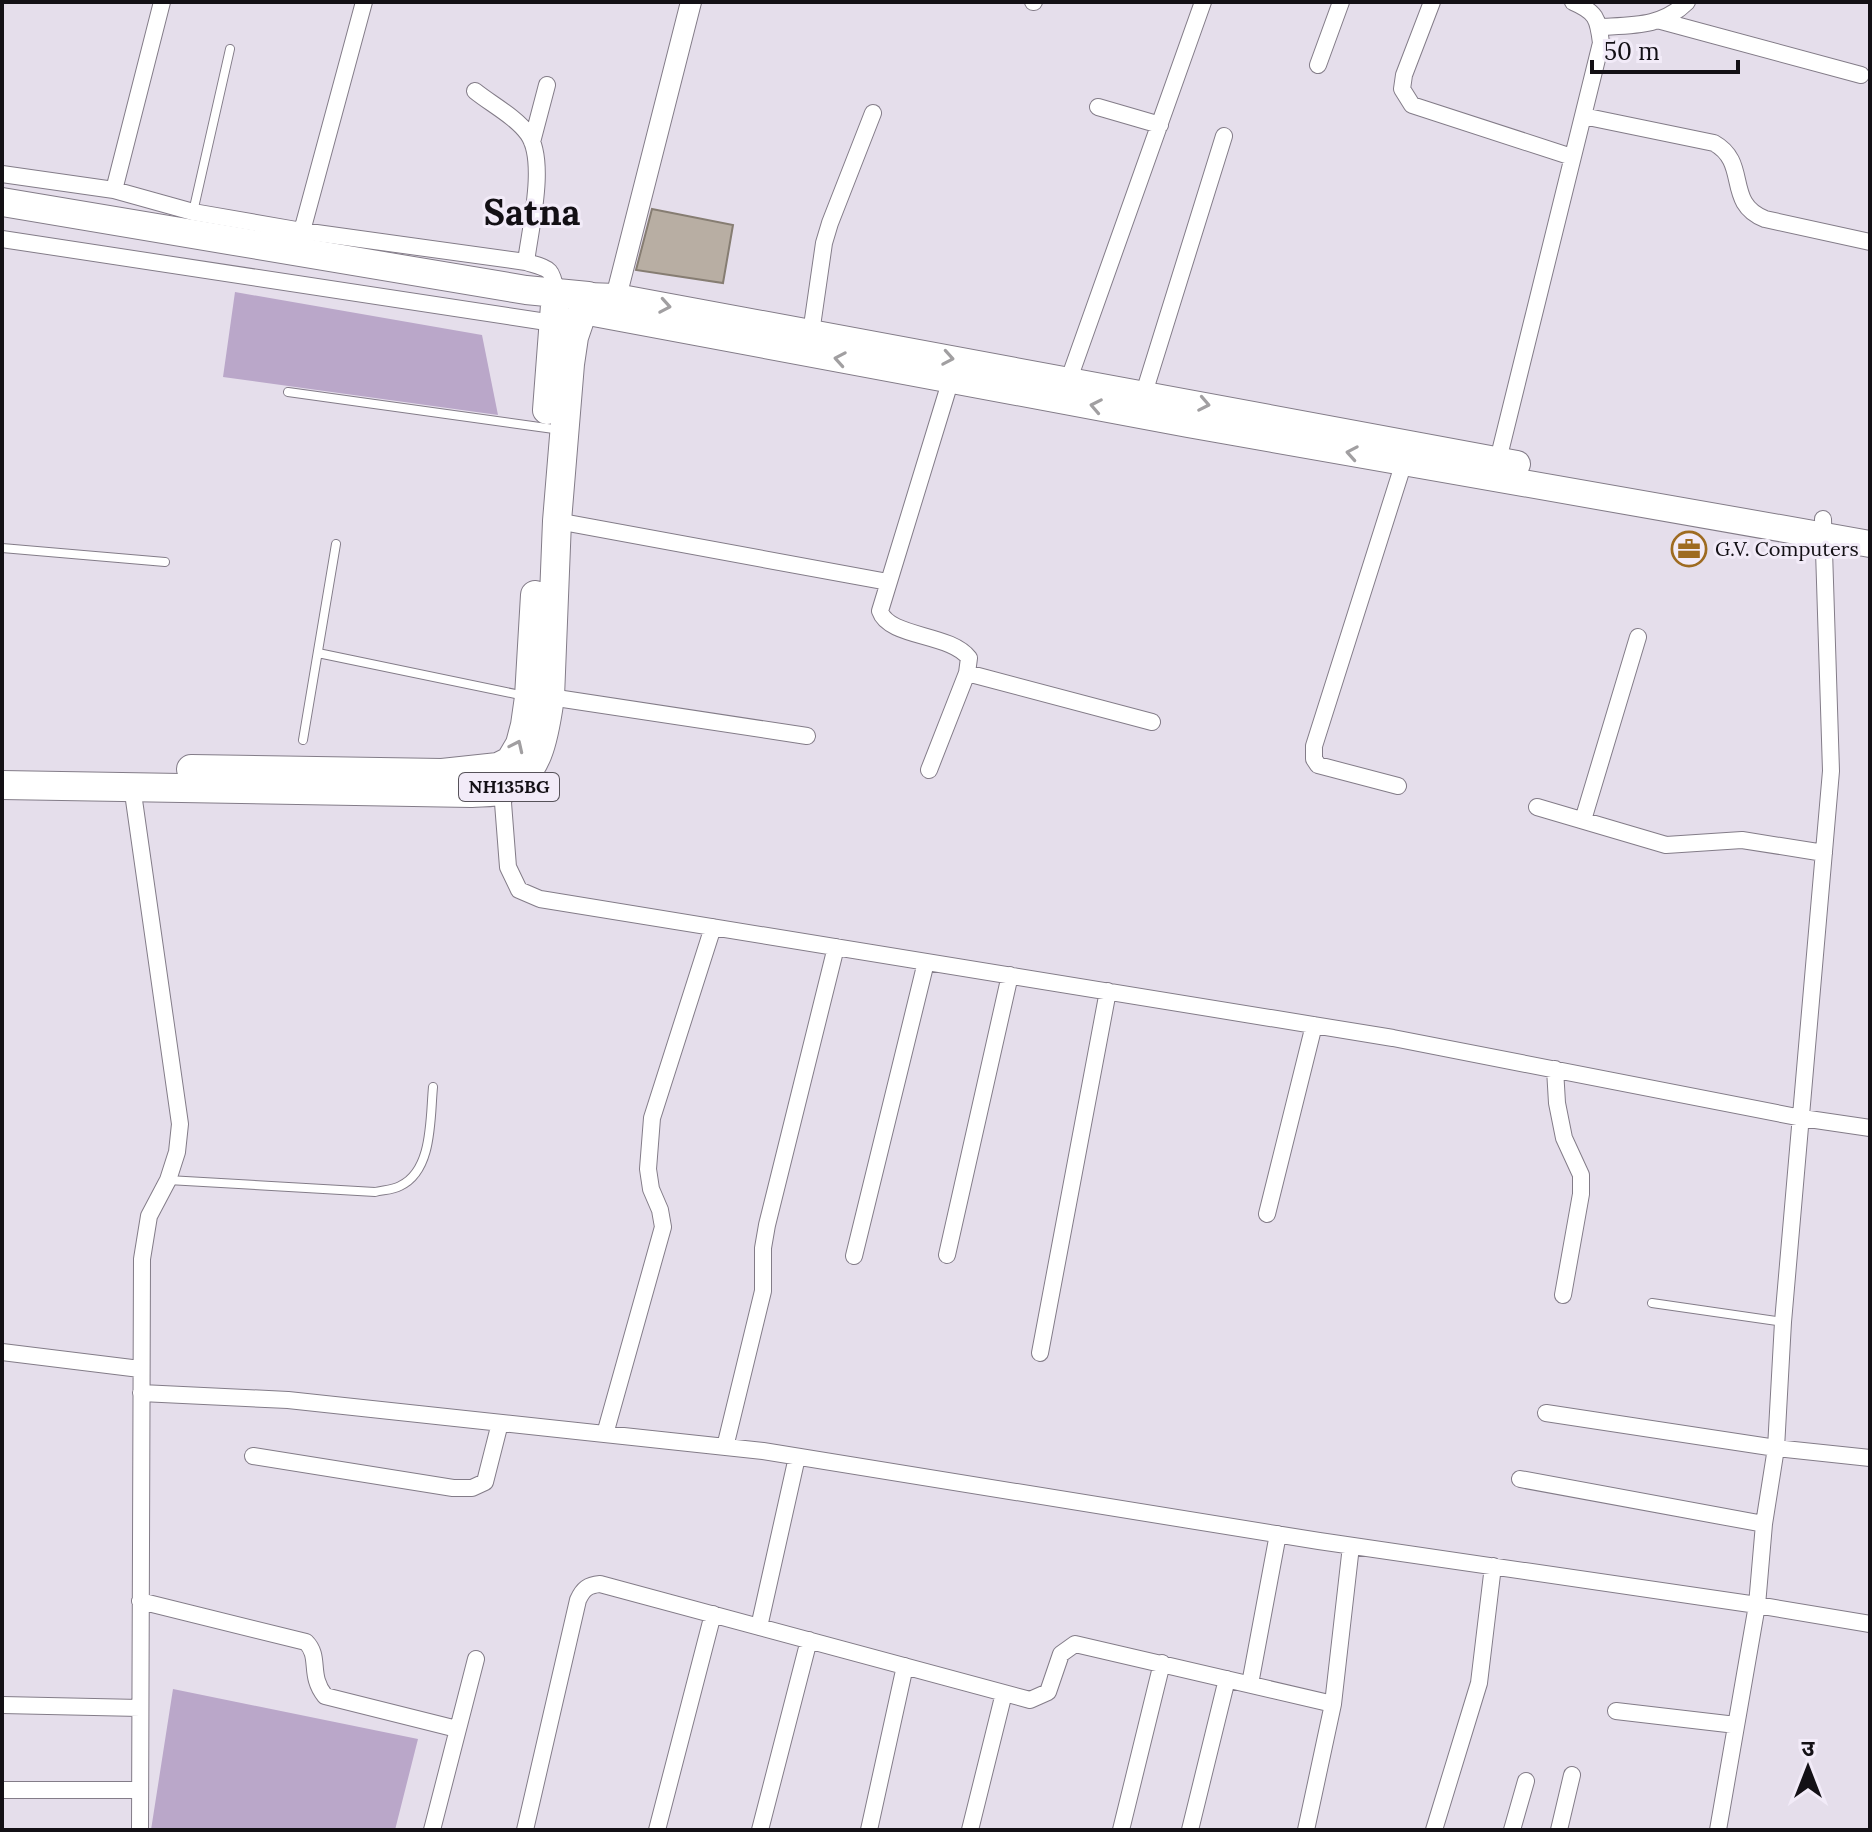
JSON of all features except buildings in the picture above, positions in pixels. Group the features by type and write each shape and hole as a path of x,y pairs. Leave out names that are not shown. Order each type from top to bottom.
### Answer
{"highway":[{"path":"2,202 519,288 554,307 585,303"},
{"name":"NH135BG","path":"2,785 471,793 502,790 520,781 533,765 546,724 539,697 555,429 574,337 585,303"},
{"name":"NH135BG","path":"2,767 442,773 498,767 510,761 539,697 557,521 554,307"}],"main road":[{"path":"585,303 616,297 1144,393 1824,526 1870,544"},
{"path":"585,303 951,379 1404,462 1824,526 1870,528"}],"street":[{"path":"114,190 162,2"},
{"path":"302,231 364,2"},
{"path":"616,297 691,2"},
{"path":"1069,379 1203,2"},
{"path":"1318,65 1341,2"},
{"path":"1432,2 1404,75 1402,89 1412,105 1572,157"},
{"path":"1498,460 1601,43 1596,17 1573,2"},
{"path":"1661,21 1677,13 1687,2"},
{"path":"1599,27 1661,21 1861,75"},
{"path":"532,142 547,85"},
{"path":"475,91 526,131 532,142 536,170 526,262"},
{"path":"1098,107 1160,125"},
{"path":"811,333 824,243 873,113"},
{"path":"1583,116 1714,143 1726,150 1732,160 1743,204 1751,214 1870,242"},
{"path":"1144,393 1224,136"},
{"path":"2,174 114,190 193,212 302,231 526,262 549,269 553,275 554,307 2,239"},
{"path":"929,770 967,673 969,658 962,650 891,625 882,618 880,611 951,379"},
{"path":"1398,786 1318,765 1314,759 1314,746 1404,462"},
{"path":"557,521 888,582"},
{"path":"1718,1830 1757,1605 1764,1524 1776,1448 1783,1322 1831,771 1824,526"},
{"path":"1583,820 1638,637"},
{"path":"967,673 1152,722"},
{"path":"539,697 807,736"},
{"path":"132,786 180,1124 177,1152 168,1180 149,1216 144,1237 140,1369 140,1830"},
{"path":"502,790 508,867 519,890 540,899 1314,1025 1802,1118 1870,1128"},
{"path":"1537,807 1666,845 1742,840 1824,853"},
{"path":"605,1434 663,1227 648,1169 652,1118 713,927"},
{"path":"725,1447 763,1291 767,1225 836,947"},
{"path":"854,1256 926,962"},
{"path":"947,1255 1010,975"},
{"path":"1040,1353 1108,991"},
{"path":"1267,1214 1314,1025"},
{"path":"1555,1069 1564,1138 1581,1175 1581,1194 1563,1295"},
{"path":"2,1352 140,1369"},
{"path":"141,1393 288,1400 725,1447 1870,1624"},
{"path":"1546,1413 1776,1448 1870,1458"},
{"path":"253,1456 453,1488 472,1488 485,1482 500,1423"},
{"path":"759,1627 797,1457"},
{"path":"1520,1479 1764,1524"},
{"path":"1250,1684 1278,1534"},
{"path":"1306,1830 1333,1704 1351,1546"},
{"path":"1434,1830 1479,1683 1493,1566"},
{"path":"525,1830 582,1591 591,1585 600,1584 1030,1700 1048,1692 1061,1654 1075,1644 1333,1704"},
{"path":"140,1601 306,1642 312,1648 317,1686 325,1696 457,1729"},
{"path":"657,1830 713,1614"},
{"path":"760,1830 809,1640"},
{"path":"432,1830 476,1659"},
{"path":"1121,1830 1162,1663"},
{"path":"869,1830 905,1666"},
{"path":"1190,1830 1227,1679"},
{"path":"970,1830 1004,1693"},
{"path":"2,1705 140,1708"},
{"path":"1616,1711 1736,1725"},
{"path":"1559,1830 1572,1775"},
{"path":"1512,1830 1526,1781"},
{"path":"2,1790 140,1790"}],"lane":[{"path":"193,212 230,49"},
{"path":"288,392 555,429"},
{"path":"303,740 336,544"},
{"path":"2,548 165,562"},
{"path":"318,653 539,697"},
{"path":"168,1180 375,1192 401,1186 417,1172 426,1150 433,1087"},
{"path":"1652,1303 1783,1322"}],"shaded area":[{"path":"235,292 482,335 498,415 223,377"},
{"path":"173,1689 418,1739 395,1830 151,1830"}],"place":[{"name":"G.V. Computers","path":"1689,549"}],"district":[{"name":"Satna","path":"532,212"}]}
